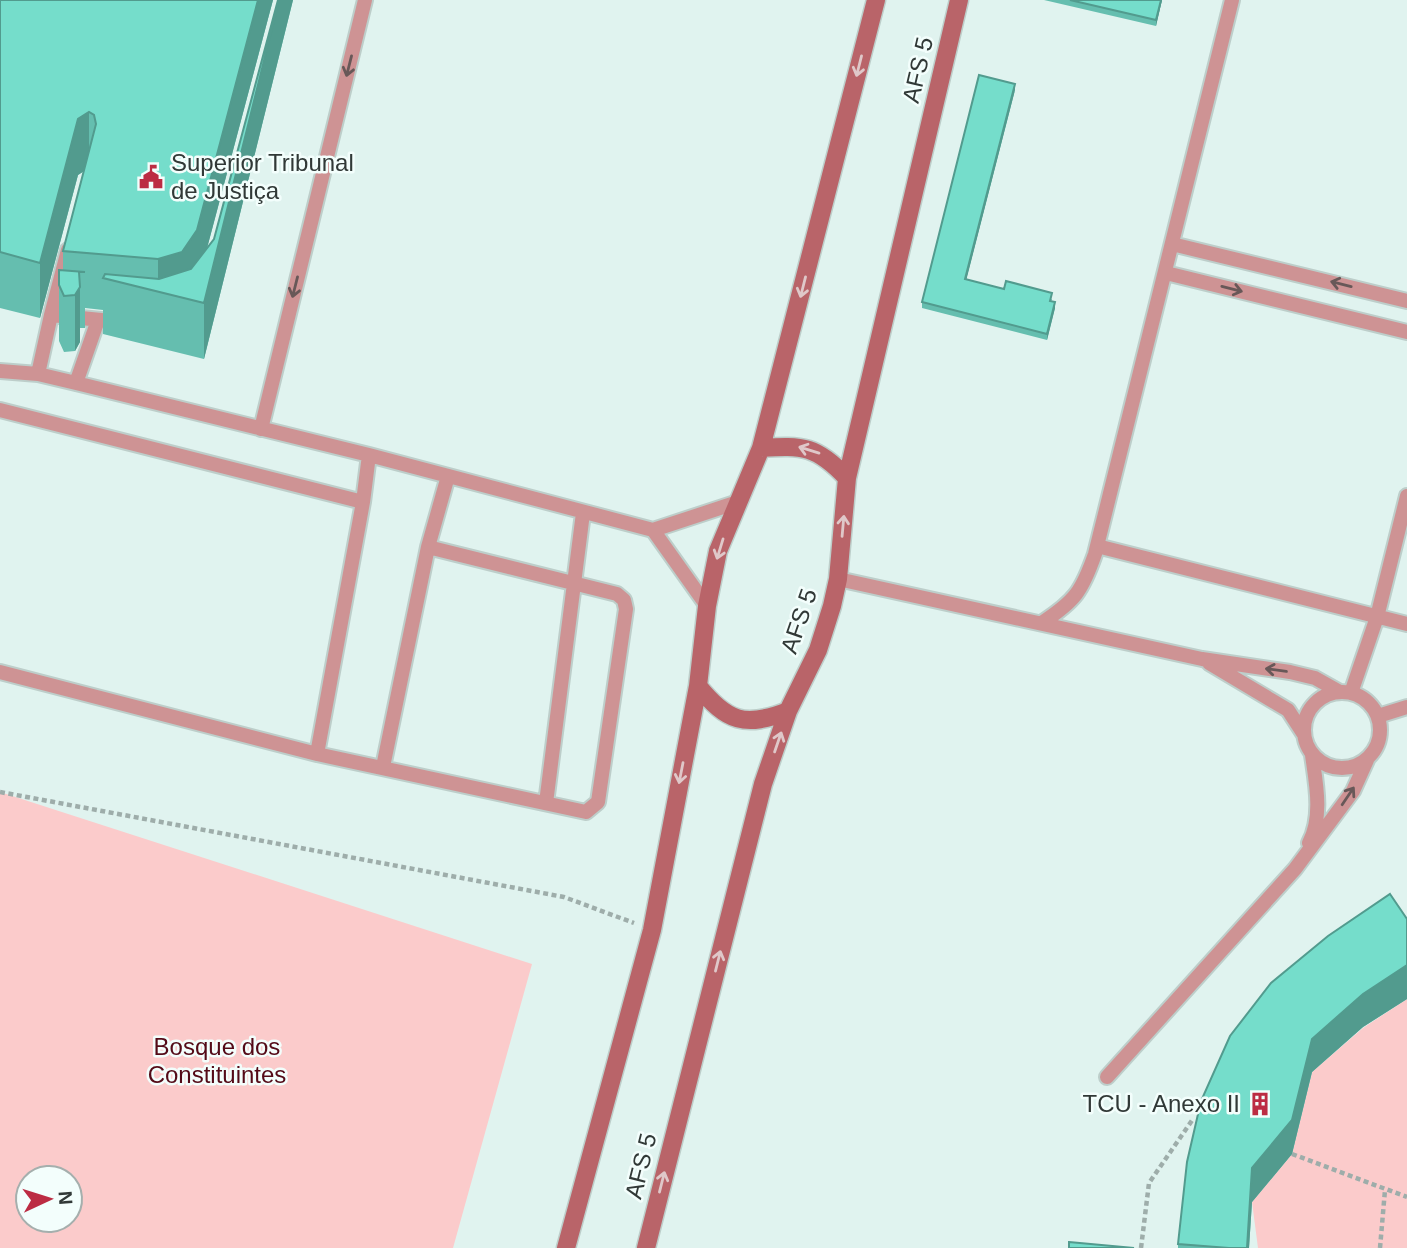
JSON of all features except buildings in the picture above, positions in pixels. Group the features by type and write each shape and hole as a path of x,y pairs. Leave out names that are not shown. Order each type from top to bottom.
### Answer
{"main road":[{"name":"AFS 5","path":"566,1248 652,930 698,686 707,606 718,551 761,448 876,0"},
{"name":"AFS 5","path":"646,1248 763,784 788,711 818,650 838,579 847,478 959,0"},
{"path":"761,448 808,447 828,458 847,478"},
{"path":"698,686 713,705 734,720 763,721 788,711"}],"lane":[{"path":"261,429 365,0"},
{"path":"1043,622 1068,605 1083,588 1097,547 1232,0"},
{"path":"38,374 70,240"},
{"path":"1172,244 1407,300"},
{"path":"1166,273 1407,332"},
{"path":"51,315 135,323"},
{"path":"76,383 99,320"},
{"path":"0,371 38,374 369,454 653,530 738,502"},
{"path":"0,410 363,502"},
{"path":"317,754 363,502 369,454"},
{"path":"383,767 428,547 448,476"},
{"path":"1303,733 1309,710 1317,701 1345,692 1377,617 1407,496"},
{"path":"546,803 571,585 583,513"},
{"path":"653,530 707,606"},
{"path":"0,672 317,754 586,812 598,802 626,609 624,600 617,594 571,585 428,547"},
{"path":"1097,547 1407,624"},
{"path":"838,579 1202,659 1315,678 1372,705 1378,716 1380,740 1367,760 1353,791 1295,869 1107,1077"},
{"path":"1202,659 1288,709 1303,733 1312,755 1317,791 1315,832 1295,869"},
{"path":"1378,716 1407,707"},
{"path":"1312,755 1322,763 1345,769 1367,760"}],"path":[{"path":"0,792 564,897 652,930"},
{"path":"1141,1248 1149,1183 1193,1119"},
{"path":"1292,1154 1407,1198"},
{"path":"1380,1248 1385,1190"}],"green space":[{"name":"Bosque dos Constituintes","path":"0,792 532,964 453,1248 0,1248"},
{"path":"1407,999 1407,1248 1258,1248 1252,1202 1292,1154 1312,1072 1363,1028"}],"place":[{"name":"Superior Tribunal de Justiça","path":"151,177"},
{"name":"TCU - Anexo II","path":"1260,1104"}]}
